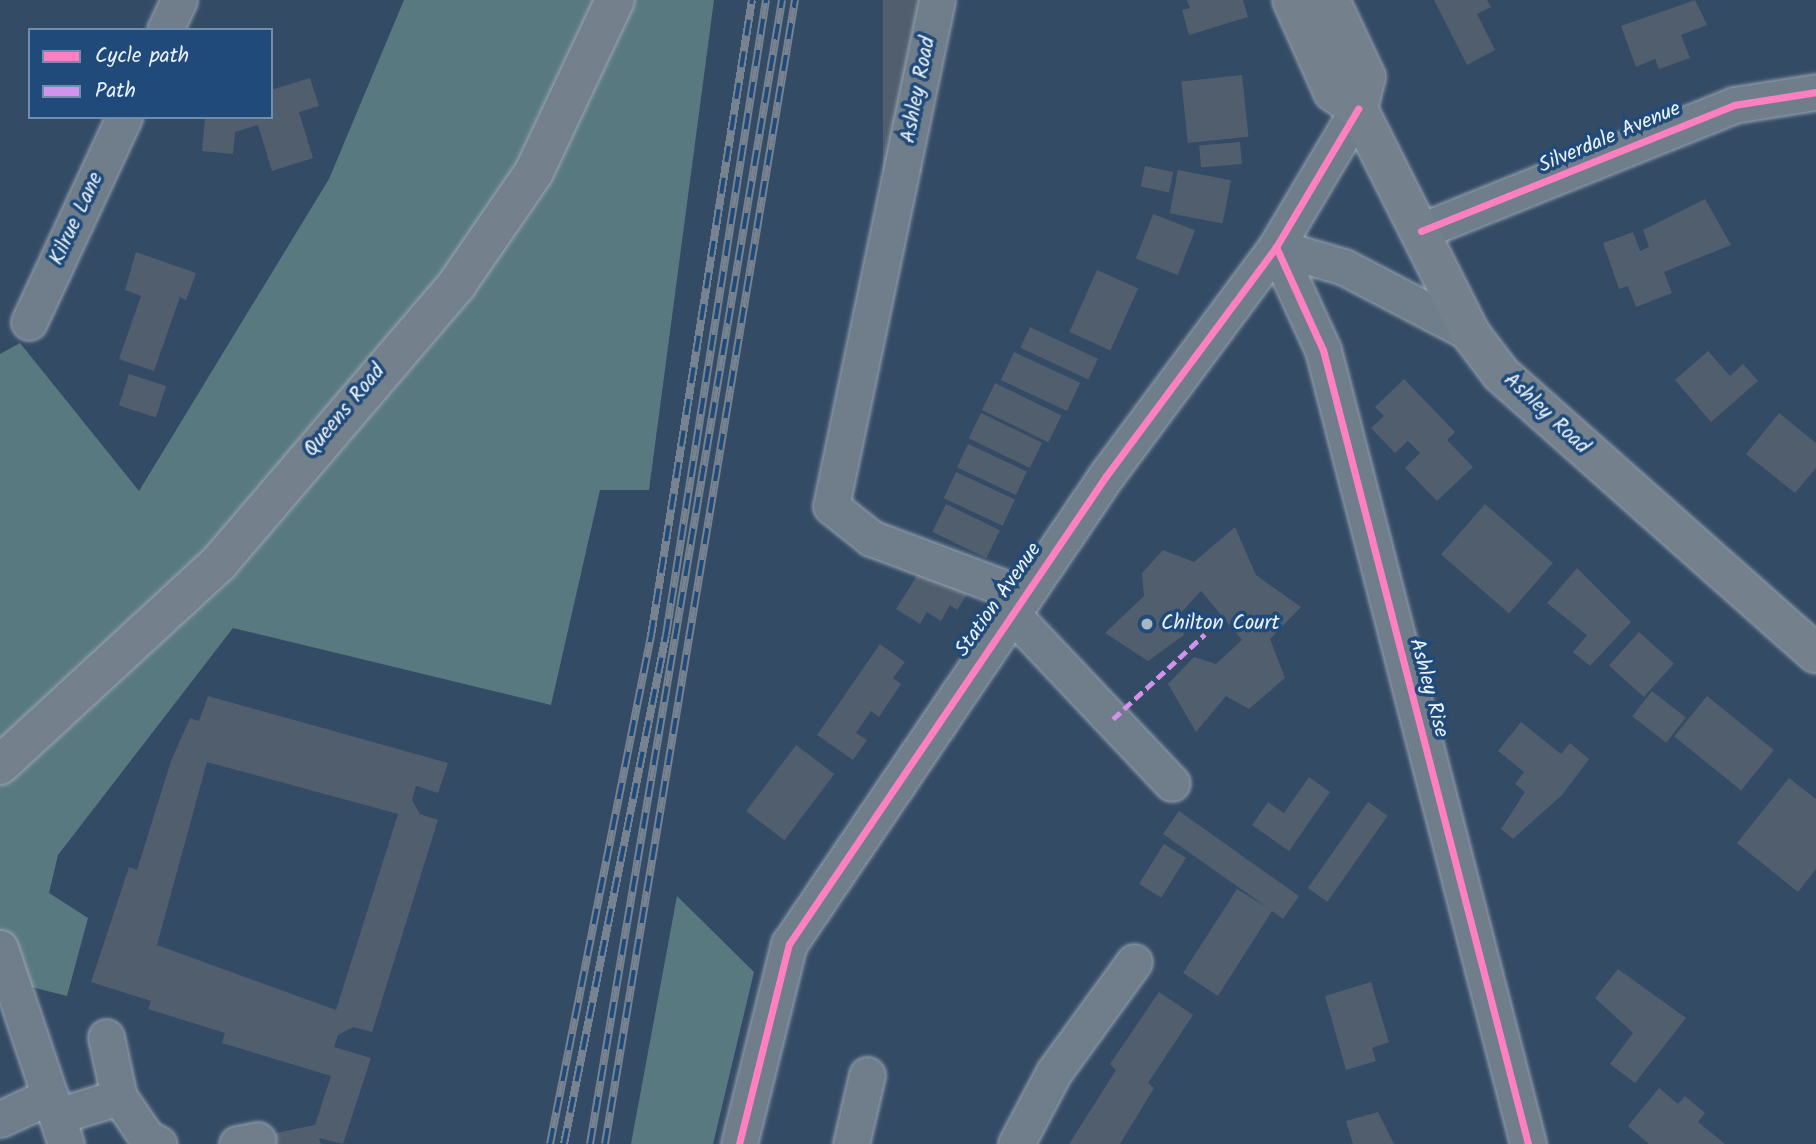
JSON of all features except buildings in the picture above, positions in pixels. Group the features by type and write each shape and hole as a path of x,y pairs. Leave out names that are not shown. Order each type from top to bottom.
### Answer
{"main road":[{"name":"Queens Road","path":"0,765 219,563 362,388 457,284 534,172 615,0"},
{"name":"Ashley Road","path":"1292,0 1333,92 1358,109 1470,333 1550,420 1816,654"},
{"path":"1330,0 1366,77 1358,109"}],"street":[{"path":"166,28 179,0"},
{"name":"Ashley Road","path":"937,0 831,506 871,538 1017,603"},
{"name":"Silverdale Avenue","path":"1421,231 1734,105 1816,92"},
{"name":"Station Avenue","path":"739,1144 789,944 1017,603 1276,247 1358,109"},
{"name":"Kilrue Lane","path":"29,321 123,119"},
{"path":"1276,247 1343,267 1470,333"},
{"name":"Ashley Rise","path":"1276,247 1322,350 1528,1144"},
{"path":"1017,603 1172,783"},
{"path":"0,948 58,1119"},
{"path":"1016,1144 1054,1072 1134,962"},
{"path":"106,1037 119,1097 147,1138 159,1144"},
{"path":"851,1144 867,1075"},
{"path":"0,1119 58,1119 119,1097"}],"green space":[{"path":"404,0 714,0 649,490 600,490 551,705 233,628 58,855 49,893 88,918 67,996 0,979 0,354 20,343 139,491 329,179"},
{"path":"677,896 754,972 713,1144 631,1144"}],"railway":[{"path":"550,1144 651,636 752,0"},
{"path":"564,1144 666,635 766,0"},
{"path":"590,1144 782,0"},
{"path":"605,1144 795,0"}],"marked path":[{"path":"1113,719 1205,634"}],"cycle path":[{"path":"1421,231 1734,105 1816,92"},
{"path":"739,1144 789,944 1106,476 1276,247 1358,109"},
{"path":"1276,247 1323,350 1528,1144"}],"place":[{"name":"Chilton Court","path":"1147,624"}]}
